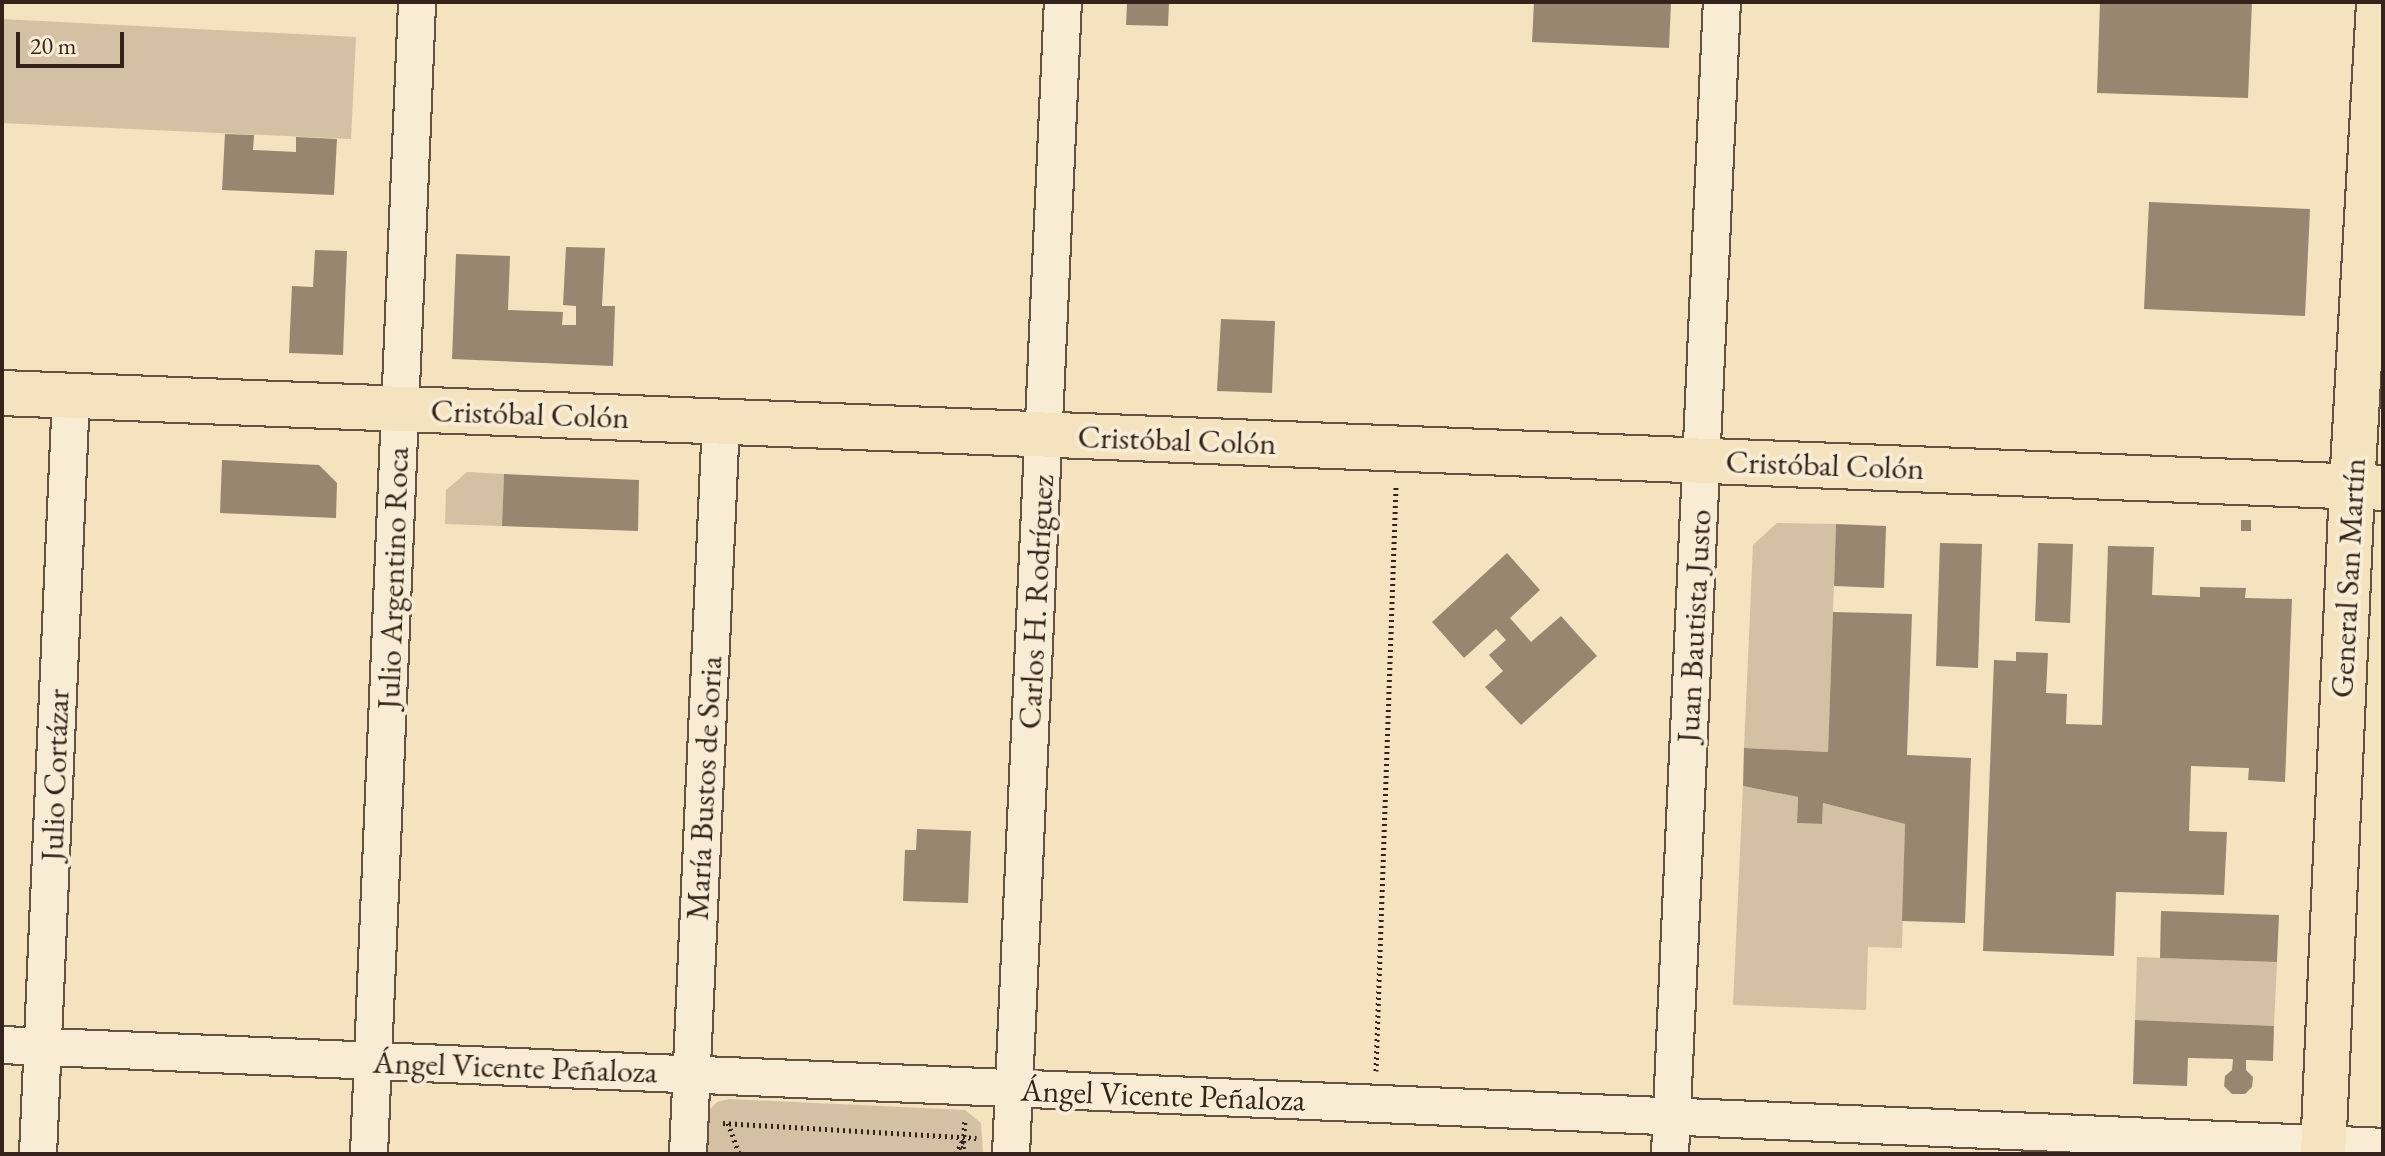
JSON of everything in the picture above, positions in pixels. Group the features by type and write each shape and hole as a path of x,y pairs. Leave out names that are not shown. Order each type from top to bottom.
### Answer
{"main road":[{"name":"General San Martín","path":"2323,1149 2368,487 2379,2"},
{"name":"Cristóbal Colón","path":"2,393 2368,487"}],"street":[{"name":"Julio Argentino Roca","path":"369,1154 417,2"},
{"name":"Carlos H. Rodríguez","path":"997,1146 1014,1088 1063,2"},
{"name":"Juan Bautista Justo","path":"1670,1154 1722,2"},
{"name":"Julio Cortázar","path":"38,1154 71,396"},
{"name":"María Bustos de Soria","path":"688,1154 721,422"},
{"name":"Ángel Vicente Peñaloza","path":"2,1045 1672,1116 2323,1149 2383,1147"}],"path":[{"path":"1375,1104 1398,449"},
{"path":"963,1154 965,1110"},
{"path":"717,1122 964,1137 997,1146"},
{"path":"728,1123 739,1154"},
{"path":"956,1154 964,1137"}],"shaded area":[{"path":"2,19 356,37 351,139 2,123"},
{"path":"467,472 504,474 502,526 445,524 446,490"},
{"path":"1777,523 1836,524 1828,752 1744,748 1753,545"},
{"path":"1743,786 1798,797 1797,823 1822,824 1823,803 1905,824 1902,948 1868,947 1866,1010 1733,1005"},
{"path":"2137,957 2277,962 2274,1026 2135,1020"},
{"path":"729,1099 965,1110 981,1123 983,1154 705,1154 709,1110 717,1102"}],"building":[{"path":"1127,2 1169,2 1168,26 1126,25"},
{"path":"1534,2 1671,2 1669,48 1532,42"},
{"path":"2100,2 2252,2 2248,98 2097,93"},
{"path":"225,134 254,135 253,150 296,152 296,137 337,139 334,195 222,190"},
{"path":"2149,202 2310,209 2305,316 2144,309"},
{"path":"566,247 605,248 602,306 615,306 613,366 452,359 456,254 510,256 508,310 563,312 562,325 576,325 576,306 563,305"},
{"path":"315,250 347,251 343,355 289,353 292,286 313,287"},
{"path":"1221,319 1275,321 1272,393 1217,391"},
{"path":"222,460 319,465 337,483 336,518 220,513"},
{"path":"504,474 639,480 638,531 502,526"},
{"path":"2241,520 2251,520 2251,531 2241,531"},
{"path":"1836,524 1886,526 1884,588 1834,586"},
{"path":"1940,543 1982,544 1978,668 1936,666"},
{"path":"2038,543 2073,544 2070,623 2035,621"},
{"path":"2108,546 2154,547 2152,595 2200,597 2200,587 2246,588 2245,598 2292,599 2285,782 2248,780 2249,768 2191,766 2189,831 2227,832 2224,895 2116,892 2114,956 1983,951 1994,660 2016,661 2016,652 2048,653 2046,693 2067,694 2066,724 2102,725"},
{"path":"1507,553 1540,590 1510,618 1531,642 1561,616 1597,656 1521,725 1485,687 1503,671 1489,655 1506,640 1496,629 1464,658 1432,622"},
{"path":"1833,612 1912,614 1907,755 1971,758 1965,923 1902,921 1905,824 1823,803 1822,824 1797,823 1798,797 1743,786 1744,748 1828,752"},
{"path":"917,829 971,831 968,903 903,901 905,850 916,850"},
{"path":"2161,911 2279,915 2277,962 2160,958"},
{"path":"2135,1020 2274,1026 2273,1061 2246,1060 2246,1070 2253,1077 2252,1087 2245,1094 2232,1094 2224,1086 2225,1076 2232,1070 2233,1059 2188,1058 2187,1086 2133,1084"}]}
